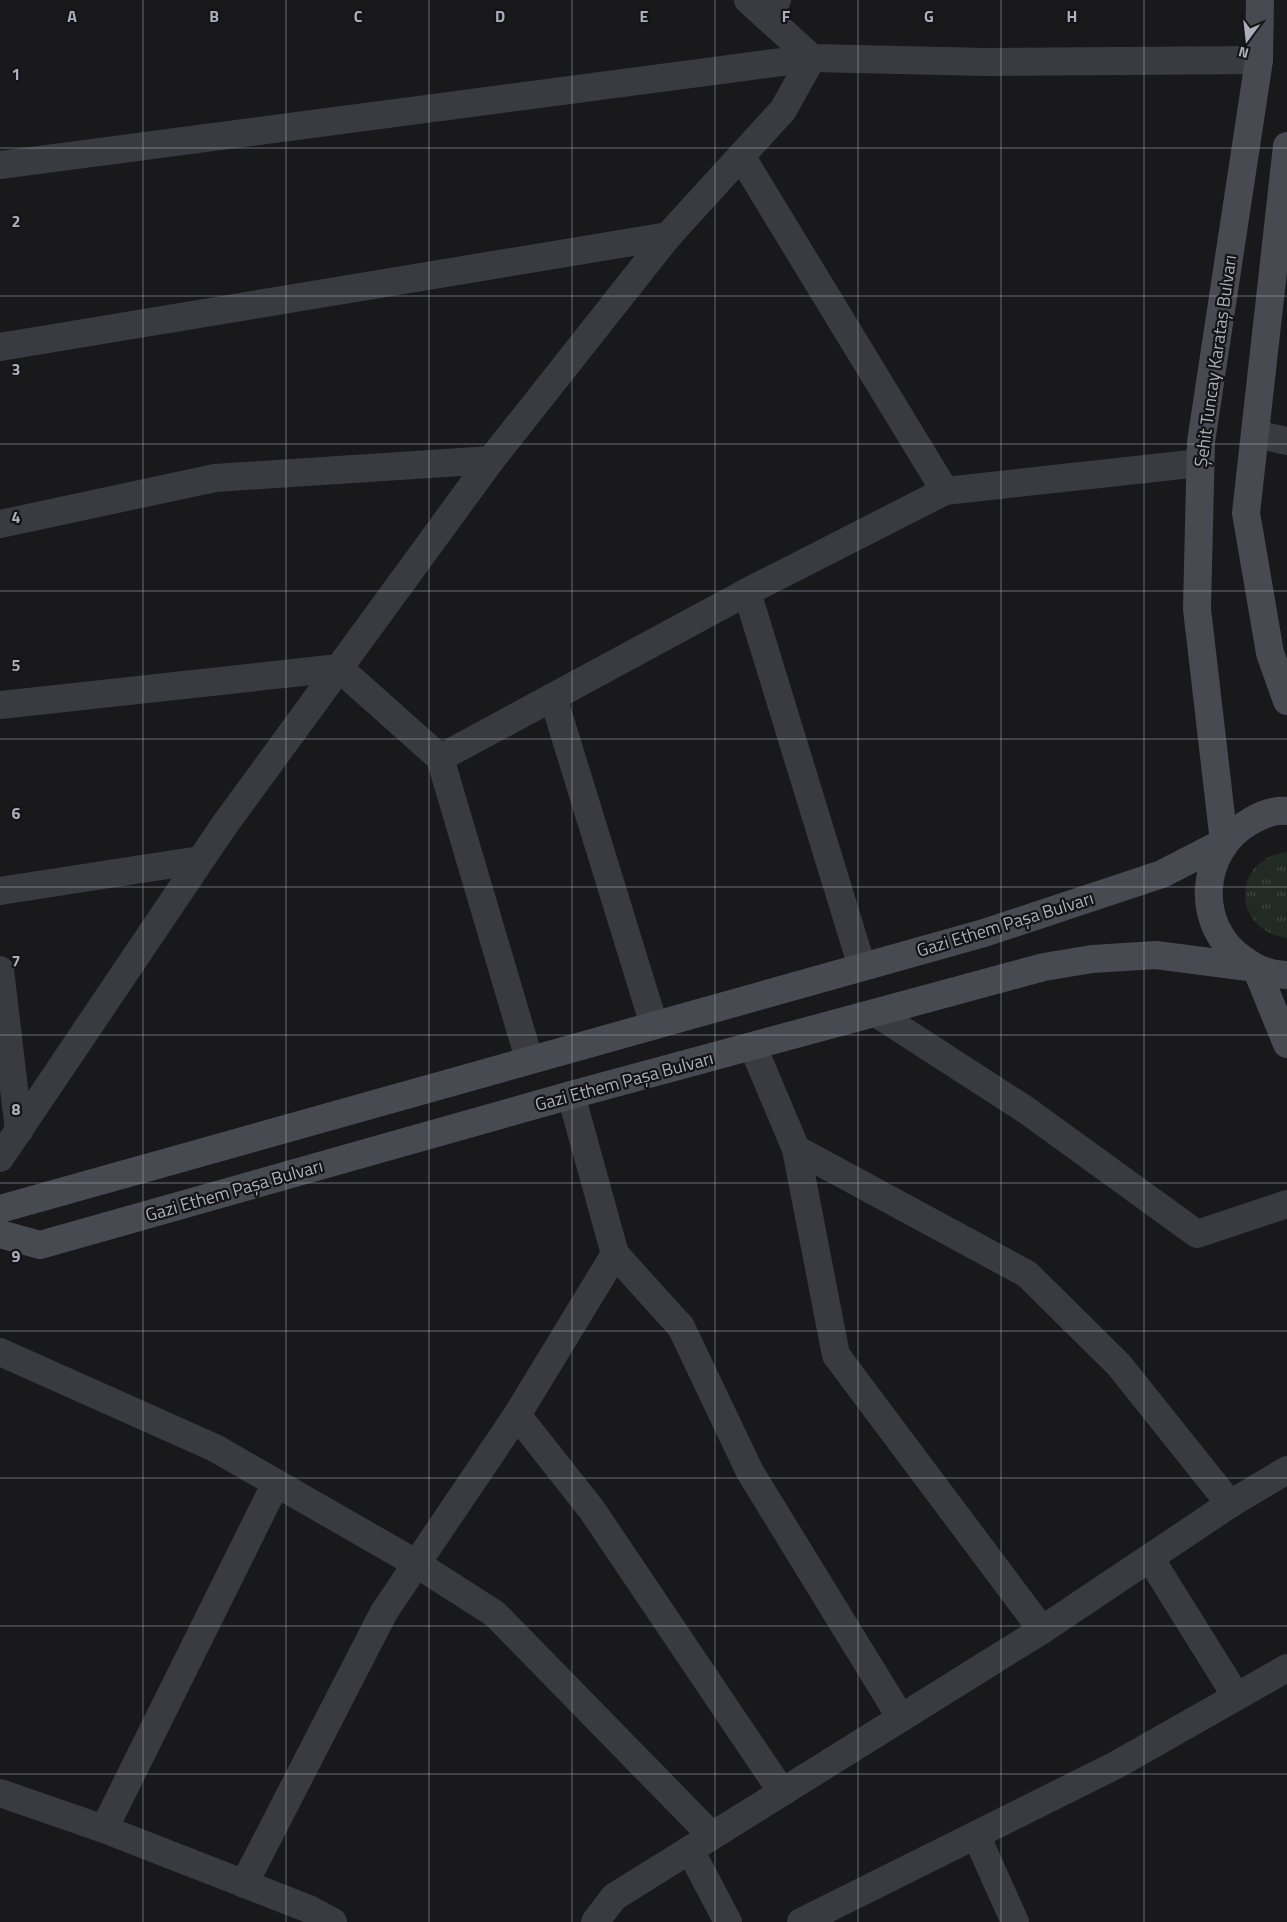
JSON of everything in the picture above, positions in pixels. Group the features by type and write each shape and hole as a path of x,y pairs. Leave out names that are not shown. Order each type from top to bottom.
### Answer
{"main road":[{"name":"Şehit Tuncay Karataş Bulvarı","path":"1224,842 1197,610 1200,463 1201,442 1260,60 1260,0"},
{"path":"1287,146 1279,295 1255,434 1246,512 1270,652 1287,700"},
{"path":"1287,811 1261,815 1241,826 1224,842 1212,864 1207,888 1210,913 1219,936 1235,954 1256,968 1287,975"},
{"name":"Gazi Ethem Paşa Bulvarı","path":"0,1209 984,932 1162,874 1224,842"},
{"name":"Gazi Ethem Paşa Bulvarı","path":"0,1234 40,1245 572,1095 1044,967 1092,959 1156,955 1256,968"},
{"path":"1256,968 1287,1044"}],"street":[{"path":"764,5 812,58"},
{"path":"0,165 812,58 986,62 1260,60"},
{"path":"0,1158 200,860 491,460 668,236 783,110 812,58"},
{"path":"741,156 945,491"},
{"path":"0,348 668,236"},
{"path":"1255,434 1287,441"},
{"path":"0,524 216,478 491,460"},
{"path":"440,758 747,592 945,491 1200,463"},
{"path":"747,592 862,967"},
{"path":"0,705 338,668 440,758 529,1059"},
{"path":"552,697 654,1025"},
{"path":"0,891 200,860"},
{"path":"0,970 6,1077 19,1131"},
{"path":"876,1013 1026,1110 1197,1234 1287,1204"},
{"path":"753,1047 796,1149 836,1355 1042,1630"},
{"path":"572,1095 615,1254 681,1327 750,1472 901,1718"},
{"path":"796,1149 1027,1274 1119,1365 1230,1504"},
{"path":"244,1884 384,1612 517,1415 615,1254"},
{"path":"0,1352 214,1448 417,1564 495,1614 701,1843 728,1922"},
{"path":"517,1415 592,1510 782,1792"},
{"path":"595,1922 614,1897 1042,1630 1230,1504 1287,1470"},
{"path":"104,1829 276,1482"},
{"path":"1150,1558 1236,1696"},
{"path":"801,1922 1116,1765 1287,1668"},
{"path":"0,1793 104,1829 308,1909 333,1922"},
{"path":"976,1835 1015,1922"}],"green space":[{"path":"1287,852 1287,938 1268,932 1255,922 1247,909 1245,894 1248,880 1256,867 1269,857"}]}
